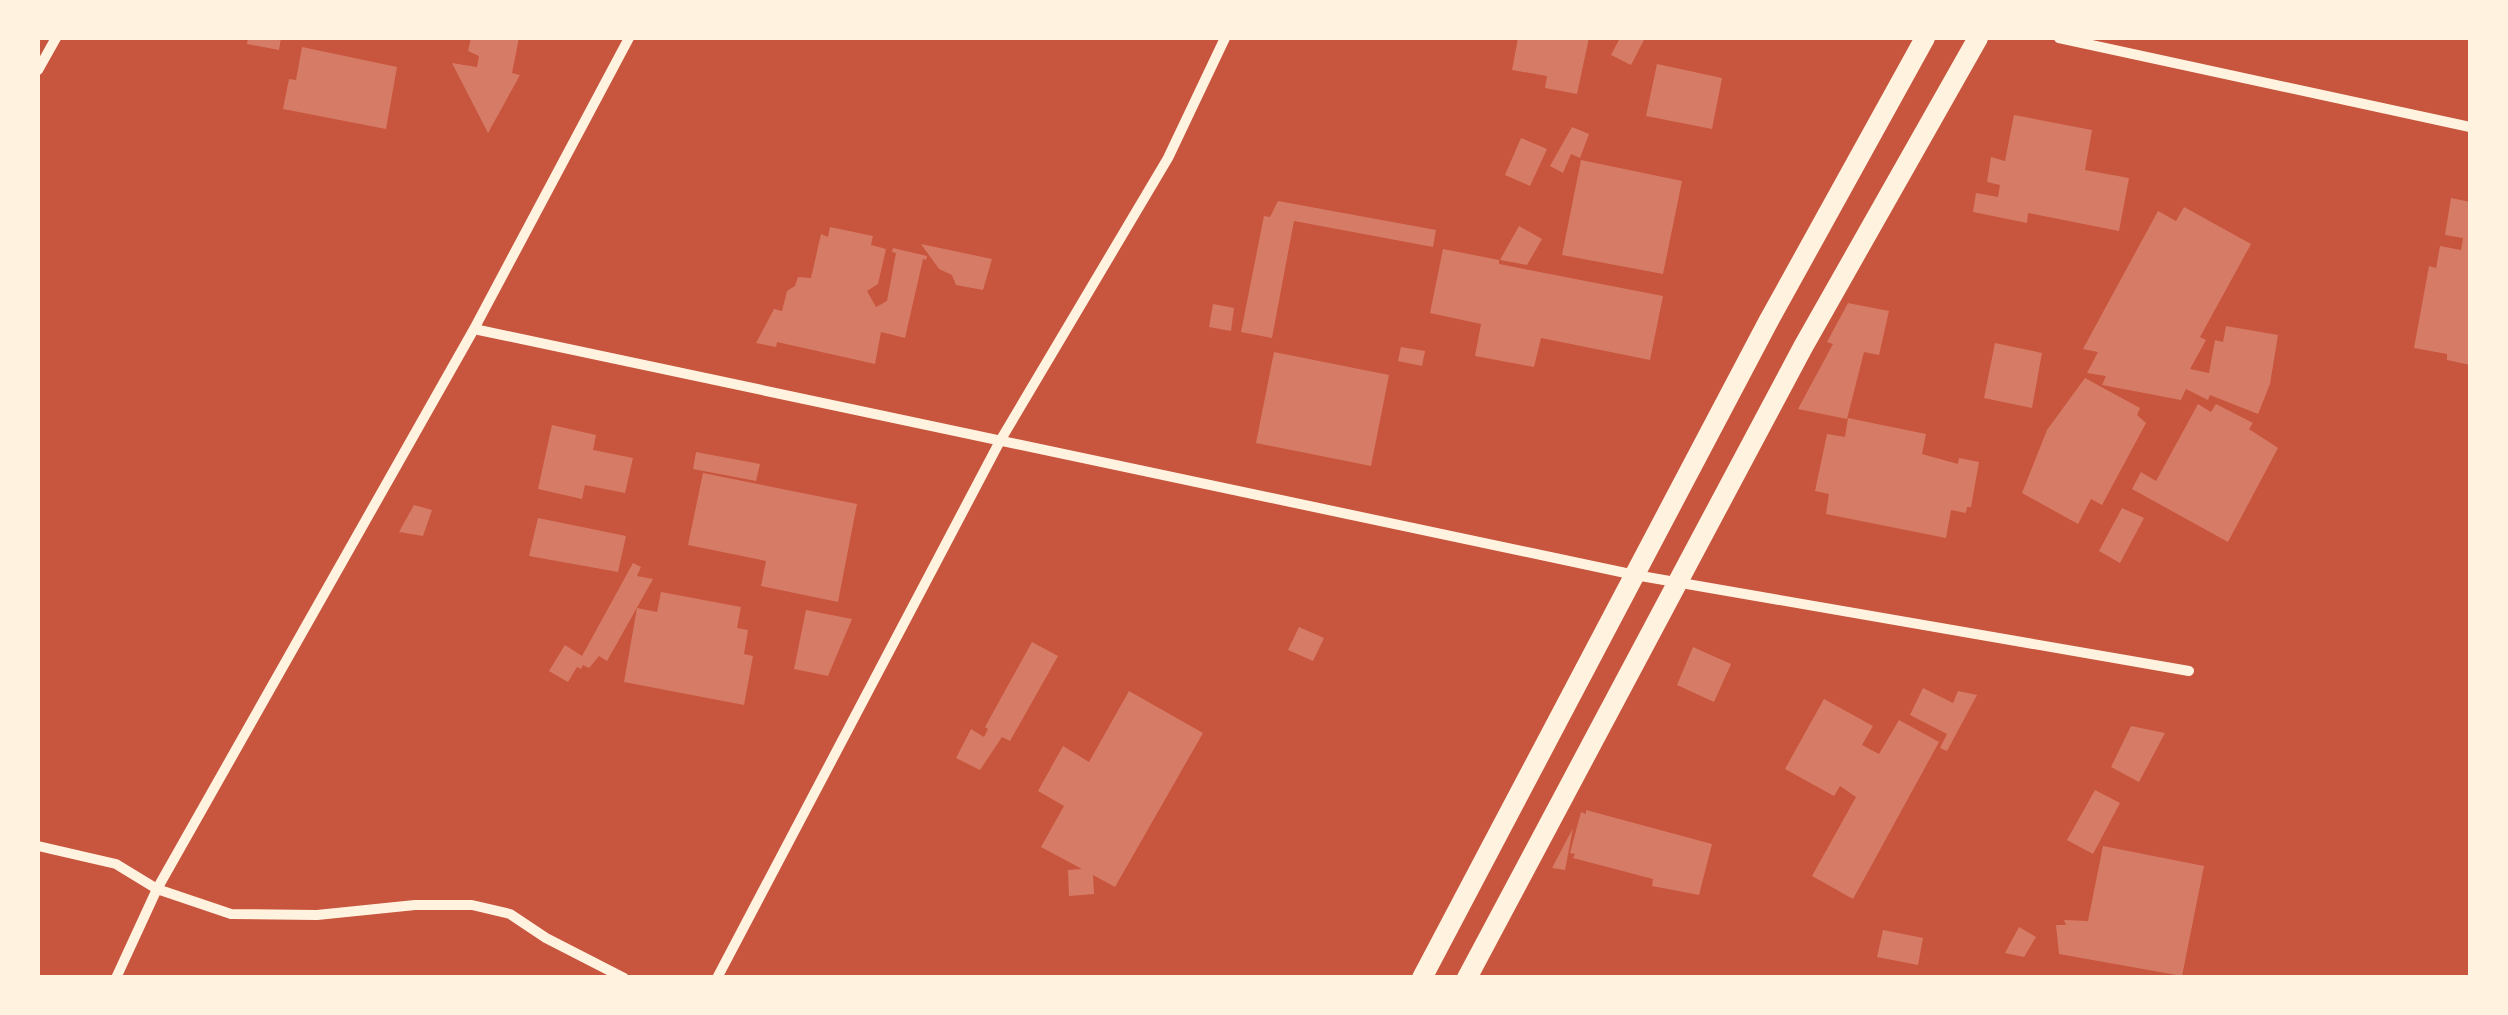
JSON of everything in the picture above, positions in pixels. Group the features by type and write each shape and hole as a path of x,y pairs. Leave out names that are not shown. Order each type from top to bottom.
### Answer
{"main road":[{"path":"1422,978 1768,322 1925,38"},
{"path":"1467,978 1804,347 1978,38"}],"street":[{"path":"38,70 56,38"},
{"path":"116,978 157,889 474,330 629,38"},
{"path":"717,978 1000,441 1168,158 1225,38"},
{"path":"2059,38 2470,127"},
{"path":"474,330 1635,575 2190,672"},
{"path":"38,846 116,864 157,889 231,914 317,915 415,905 472,905 510,914 546,938 624,978"}],"building":[{"path":"248,38 281,38 279,50 247,44"},
{"path":"471,38 519,38 512,73 520,75 488,133 452,63 477,67 479,56 468,51"},
{"path":"1518,38 1589,38 1577,94 1545,88 1547,76 1512,70"},
{"path":"1620,38 1645,38 1631,65 1611,55"},
{"path":"302,47 397,67 386,129 283,109 289,79 296,80"},
{"path":"1657,64 1722,78 1712,129 1646,116"},
{"path":"2014,115 2092,130 2085,170 2129,178 2119,231 2028,213 2027,223 1973,212 1976,193 1998,197 2000,185 1987,182 1991,157 2005,161"},
{"path":"1572,127 1589,134 1580,158 1571,154 1563,173 1550,166"},
{"path":"1521,138 1547,149 1530,186 1505,175"},
{"path":"1581,160 1682,181 1663,274 1562,255"},
{"path":"2451,198 2470,202 2470,365 2447,360 2447,354 2414,348 2429,266 2436,268 2440,246 2461,250 2463,238 2445,235"},
{"path":"1278,201 1436,230 1433,247 1294,221 1272,338 1241,332 1264,216 1270,217"},
{"path":"2184,207 2251,244 2200,337 2206,340 2190,369 2209,373 2215,340 2223,342 2226,326 2278,335 2270,384 2258,414 2210,395 2208,400 2186,389 2181,400 2102,385 2106,376 2087,373 2098,352 2083,349 2158,211 2176,221"},
{"path":"1519,226 1542,239 1527,265 1500,260"},
{"path":"830,227 873,236 871,245 886,249 878,284 867,291 876,307 887,301 896,253 893,248 927,256 923,259 905,338 881,332 875,364 777,342 776,347 756,343 774,309 782,311 787,291 795,286 798,277 811,278 821,234 828,237"},
{"path":"921,244 992,259 983,290 956,285 952,275 939,269"},
{"path":"1443,249 1663,296 1650,360 1541,338 1534,367 1475,356 1481,324 1430,313"},
{"path":"1848,303 1889,311 1879,355 1864,352 1847,419 1798,409 1833,344 1827,342"},
{"path":"1213,304 1234,308 1231,331 1209,327"},
{"path":"1995,343 2042,353 2032,408 1984,398"},
{"path":"1401,347 1425,351 1422,366 1398,361"},
{"path":"1274,352 1389,375 1371,466 1256,443"},
{"path":"2085,378 2140,408 2137,415 2146,423 2102,505 2091,499 2078,524 2022,493 2047,430"},
{"path":"2198,404 2211,412 2216,404 2253,423 2249,429 2278,448 2228,542 2132,489 2141,472 2156,481"},
{"path":"1848,418 1926,434 1922,454 1958,464 1959,458 1979,462 1971,507 1967,507 1966,513 1951,510 1946,538 1826,514 1829,494 1815,491 1827,434 1845,437"},
{"path":"552,425 596,435 593,450 633,458 625,493 585,485 582,499 538,489"},
{"path":"696,452 760,464 756,481 693,469"},
{"path":"703,473 857,504 838,602 761,586 766,561 688,545"},
{"path":"414,505 432,510 423,536 399,532"},
{"path":"2122,508 2144,518 2120,563 2099,551"},
{"path":"538,518 626,536 618,572 529,556"},
{"path":"633,563 641,567 637,576 653,579 607,661 599,656 589,668 577,667 568,682 549,671 565,645 582,656"},
{"path":"661,592 741,607 737,628 748,630 744,654 753,656 744,705 624,682 637,608 657,612"},
{"path":"806,610 852,619 828,676 794,669"},
{"path":"1299,627 1324,638 1313,661 1288,650"},
{"path":"1032,642 1058,656 1010,741 1002,737 980,770 956,758 971,729 984,737 988,729 985,727"},
{"path":"1693,647 1731,664 1714,702 1677,685"},
{"path":"1923,688 1953,703 1958,691 1977,695 1947,751 1940,748 1947,734 1910,715"},
{"path":"1129,691 1203,733 1115,887 1093,875 1094,894 1069,896 1068,870 1082,869 1041,847 1064,806 1038,791 1063,746 1089,762"},
{"path":"1824,699 1873,726 1862,745 1879,754 1899,720 1939,742 1853,899 1812,876 1856,797 1840,786 1834,796 1785,769"},
{"path":"2131,726 2165,733 2139,782 2111,767"},
{"path":"2095,790 2120,803 2093,854 2067,840"},
{"path":"1586,810 1712,844 1699,895 1652,886 1653,879 1573,858 1575,854 1570,853 1581,812 1586,814"},
{"path":"1573,828 1565,870 1552,868"},
{"path":"2103,846 2204,866 2182,976 2059,954 2056,925 2066,925 2064,920 2088,921"},
{"path":"2019,927 2036,937 2024,957 2005,953"},
{"path":"1883,930 1923,938 1918,965 1877,957"}]}
